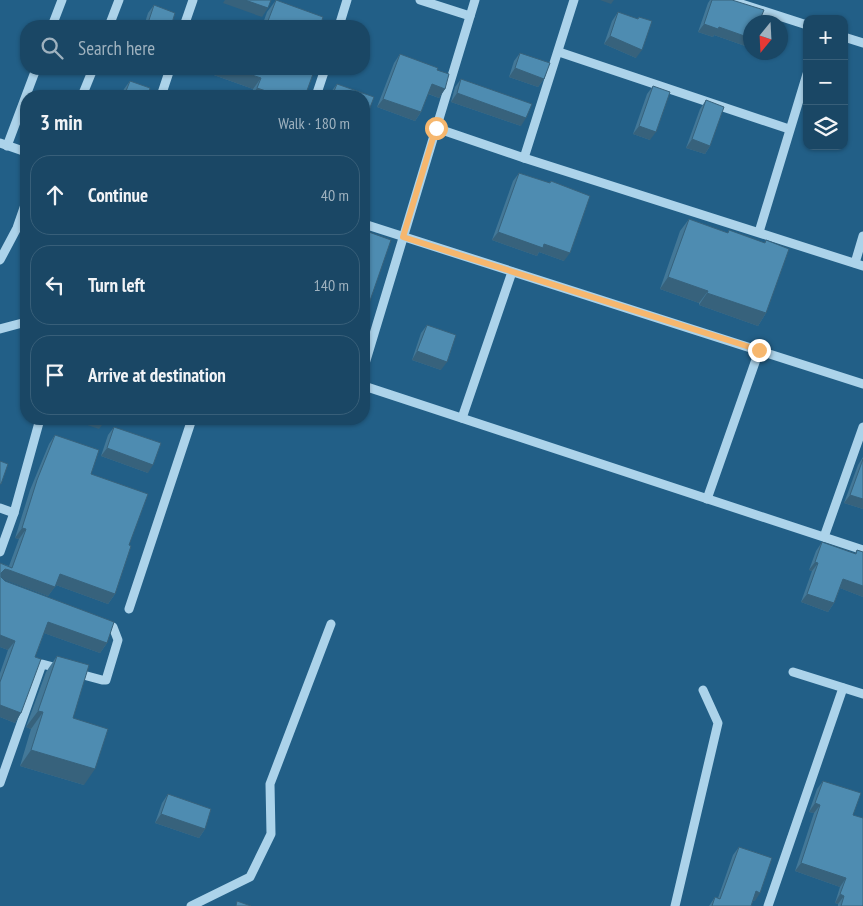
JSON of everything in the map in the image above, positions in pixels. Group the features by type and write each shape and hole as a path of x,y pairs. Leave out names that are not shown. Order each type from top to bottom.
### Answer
{"street":[{"path":"54,20 62,0"},
{"path":"111,20 119,0"},
{"path":"186,20 193,0"},
{"path":"341,20 348,0"},
{"path":"420,0 470,16"},
{"path":"370,347 475,0"},
{"path":"524,158 574,0"},
{"path":"729,0 745,2 803,24"},
{"path":"848,38 863,43"},
{"path":"559,52 789,130"},
{"path":"27,90 33,75"},
{"path":"84,90 91,75"},
{"path":"163,90 168,75"},
{"path":"318,90 323,75"},
{"path":"759,232 803,86"},
{"path":"20,106 4,144 20,150"},
{"path":"436,128 859,265 863,236"},
{"path":"0,260 20,219"},
{"path":"370,226 863,384"},
{"path":"462,418 512,272"},
{"path":"0,329 20,324"},
{"path":"707,499 759,350"},
{"path":"370,388 863,550"},
{"path":"0,552 14,513 38,425"},
{"path":"129,609 190,425"},
{"path":"824,537 863,427"},
{"path":"0,508 14,513"},
{"path":"0,783 42,664 106,680 118,640 113,627 95,620"},
{"path":"191,906 250,877 271,834 270,784 331,624"},
{"path":"793,672 863,694"},
{"path":"768,906 843,688"},
{"path":"675,906 718,723 703,690"}],"building":[{"path":"245,0 271,0 268,8"},
{"path":"276,0 323,17 322,20 268,20"},
{"path":"712,0 732,0 764,10 762,15 743,15 743,36 704,24"},
{"path":"154,5 175,13 173,20 149,20"},
{"path":"618,12 638,19 639,17 652,21 642,50 610,36"},
{"path":"520,53 550,63 544,79 515,68"},
{"path":"400,54 449,74 445,89 432,84 421,112 383,99"},
{"path":"252,75 313,75 307,90 263,90 257,88 261,78"},
{"path":"461,79 532,104 526,118 457,93"},
{"path":"130,81 150,88 150,90 126,90"},
{"path":"337,84 354,90 334,90"},
{"path":"653,86 670,92 656,132 639,126"},
{"path":"370,96 374,97 370,108"},
{"path":"706,100 724,107 710,146 692,139"},
{"path":"519,173 550,183 551,181 590,196 570,253 544,244 543,248 498,232"},
{"path":"689,219 728,233 729,230 765,243 766,240 789,249 766,313 707,293 708,291 668,277"},
{"path":"370,232 391,240 370,301"},
{"path":"427,325 456,335 447,362 417,351"},
{"path":"114,427 161,443 153,465 107,448"},
{"path":"55,435 99,450 91,474 148,494 129,545 131,546 115,594 60,574 55,587 9,570 5,569 1,573 1,577 5,581 114,622 107,643 48,622 35,657 41,659 21,713 0,705 0,682 15,641 0,635 0,563 12,568 26,529 22,528 37,480"},
{"path":"863,459 863,499 850,495"},
{"path":"0,461 8,464 1,484 0,484"},
{"path":"822,542 856,554 857,550 863,552 863,586 843,579 834,603 807,594 818,563 815,562"},
{"path":"57,656 89,665 73,718 108,729 95,769 31,750 43,712 38,711"},
{"path":"823,781 861,793 853,815 863,818 863,906 841,906 844,896 840,894 846,878 801,863 820,805 815,803"},
{"path":"168,794 211,809 205,829 161,814"},
{"path":"739,847 772,858 760,893 756,891 751,906 712,906 715,897 720,899"},
{"path":"237,901 251,906 236,906"}],"route":[{"path":"436,128 403,237 759,350"}]}
